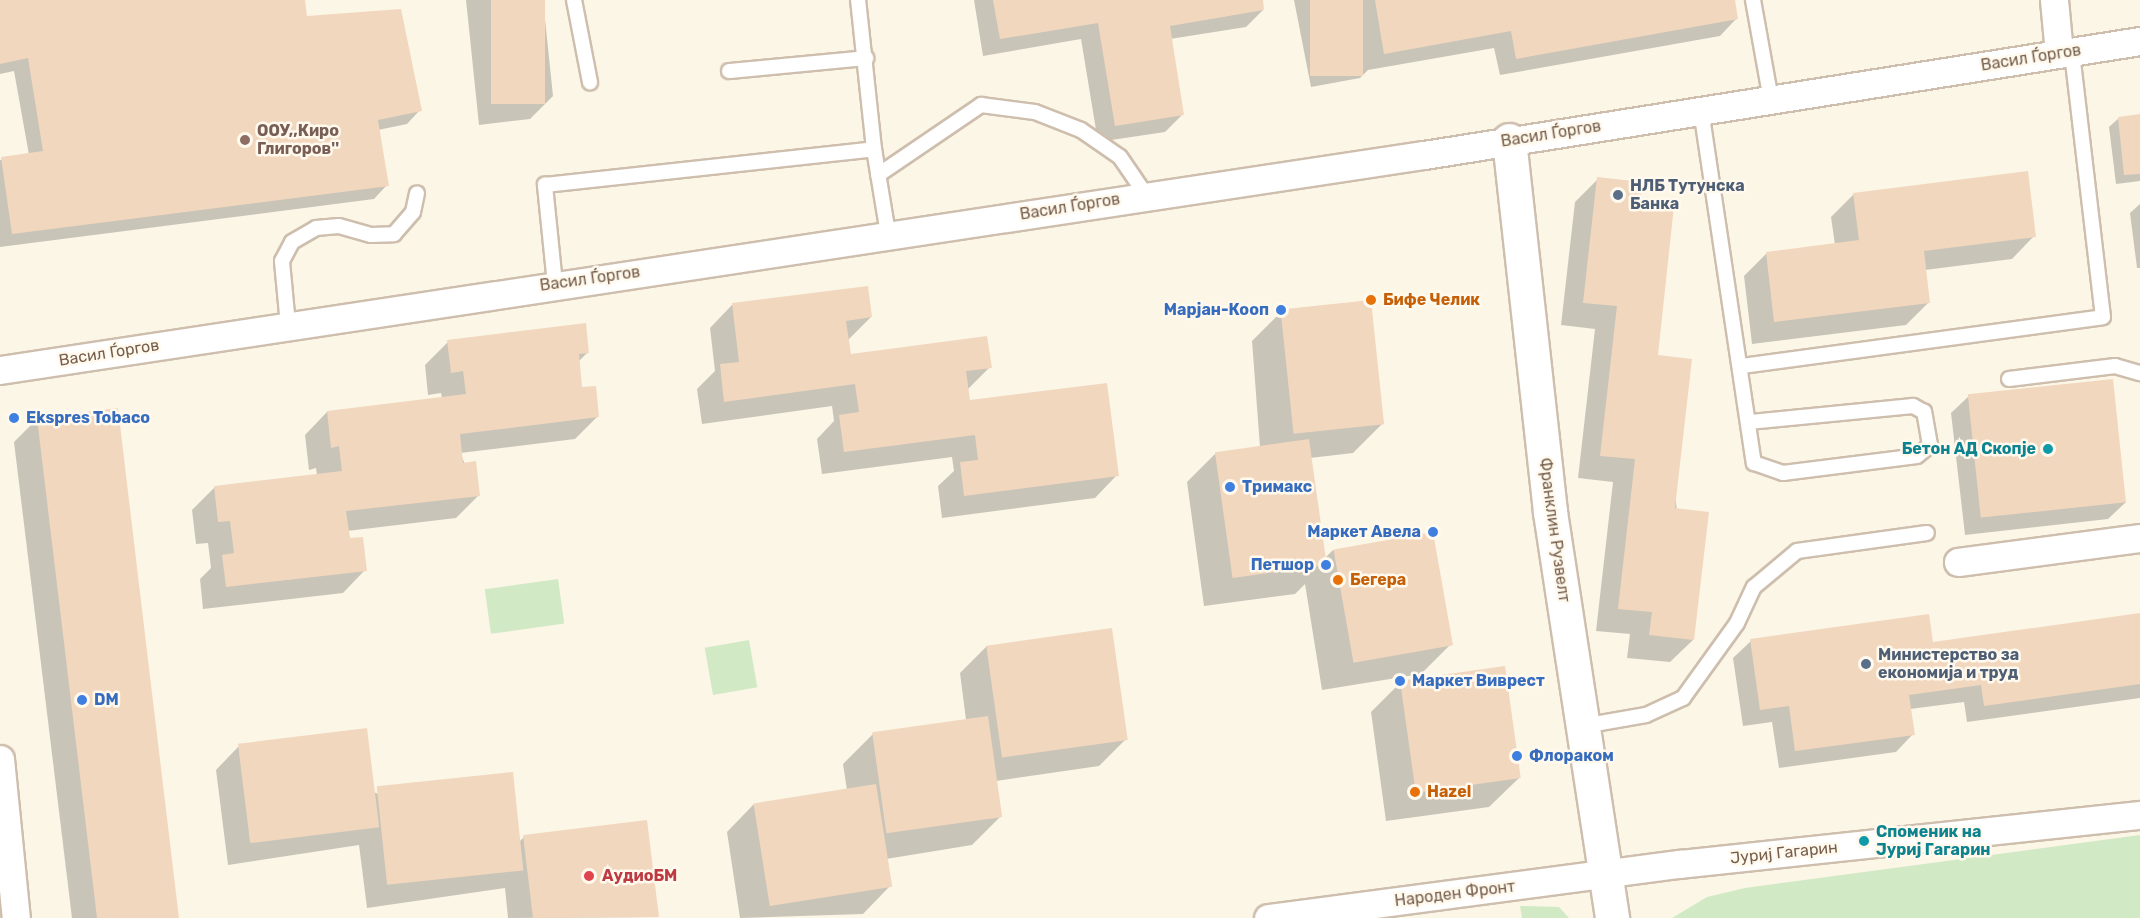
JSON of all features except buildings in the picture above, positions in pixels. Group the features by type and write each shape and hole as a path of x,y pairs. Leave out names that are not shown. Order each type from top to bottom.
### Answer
{"street":[{"path":"2054,0 2066,52"},
{"name":"Васил Ѓоргов","path":"0,370 1771,100 2140,41"},
{"name":"Франклин Рузвелт","path":"1509,140 1550,512 1612,918"},
{"path":"1958,562 2140,538"},
{"path":"0,759 16,918"},
{"name":"Јуриј Гагарин","path":"1606,874 2140,815"},
{"name":"Народен Фронт","path":"1268,918 1606,874"}],"lane":[{"path":"574,0 590,82"},
{"path":"858,0 874,149 888,234"},
{"path":"1753,0 1771,100"},
{"path":"1742,366 2103,317 2066,52"},
{"path":"729,72 866,58"},
{"path":"878,175 981,105 1035,112 1081,130 1120,157 1146,195"},
{"path":"1701,110 1742,366 1754,463 1784,473 1917,456 1930,445 1924,412 1913,406 1749,422"},
{"path":"555,284 545,185 874,149"},
{"path":"288,325 282,261 292,242 316,228 339,226 371,235 394,234 413,212 417,193"},
{"path":"2009,379 2115,366 2140,373"},
{"path":"1582,726 1646,715 1683,698 1737,623 1754,586 1797,551 1927,533"}],"green space":[{"path":"558,579 564,624 491,634 485,589"},
{"path":"749,640 757,687 713,695 705,648"},
{"path":"2140,835 2140,918 1672,918 1707,897 1745,888"},
{"path":"1520,906 1559,907 1569,918 1522,918"}],"place":[{"name":"ООУ,,Киро Глигоров''","path":"245,140"},
{"name":"НЛБ Тутунска Банка","path":"1618,195"},
{"name":"Бифе Челик","path":"1371,300"},
{"name":"Марјан-Кооп","path":"1281,310"},
{"name":"Ekspres Tobaco","path":"14,418"},
{"name":"Бетон АД Скопје","path":"2048,449"},
{"name":"Тримакс","path":"1230,487"},
{"name":"Маркет Авела","path":"1433,532"},
{"name":"Петшор","path":"1326,565"},
{"name":"Бегера","path":"1338,580"},
{"name":"Министерство за економија и труд","path":"1866,664"},
{"name":"Маркет Виврест","path":"1400,681"},
{"name":"DM","path":"82,700"},
{"name":"Флораком","path":"1517,756"},
{"name":"Hazel","path":"1415,792"},
{"name":"Споменик на Јуриј Гагарин","path":"1864,841"},
{"name":"АудиоБМ","path":"589,876"}]}
